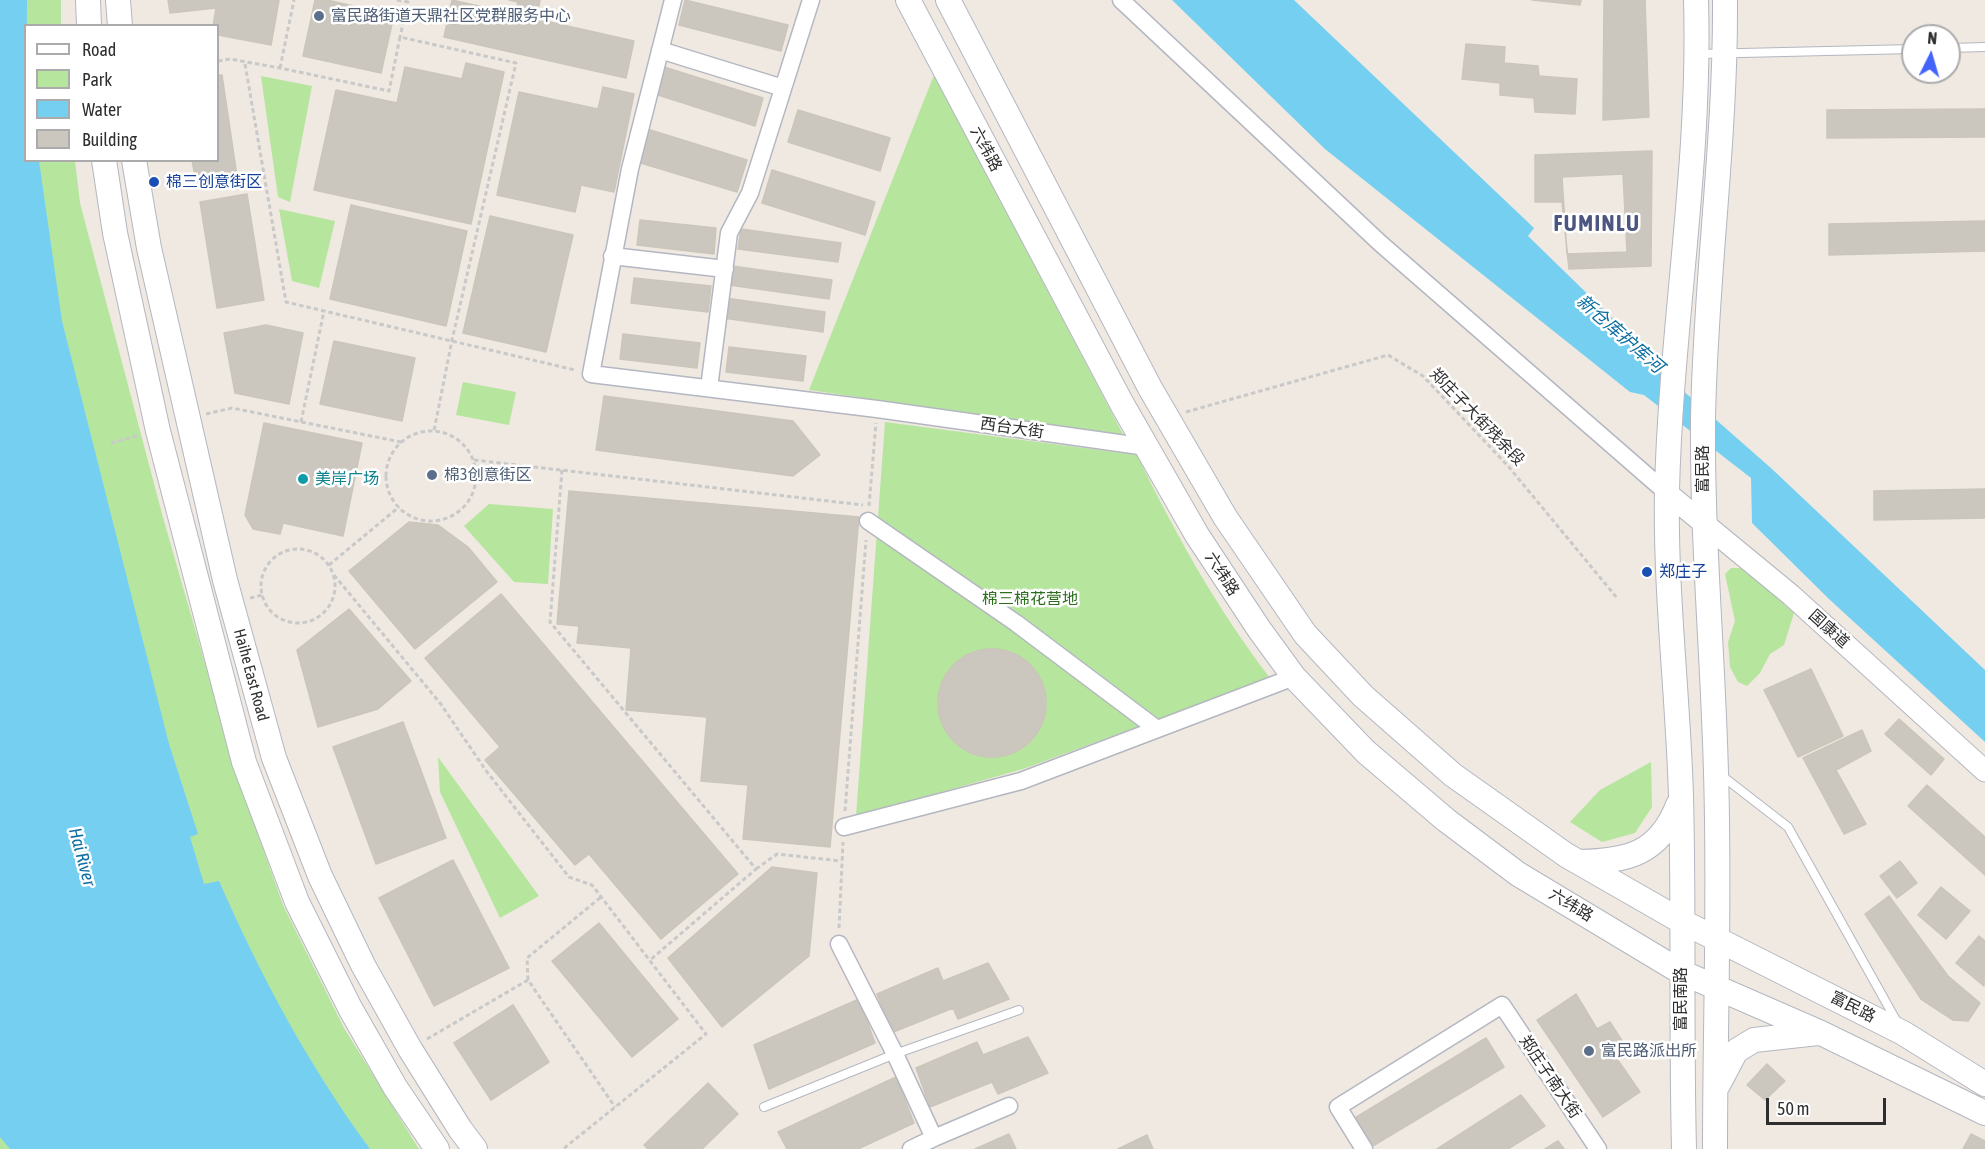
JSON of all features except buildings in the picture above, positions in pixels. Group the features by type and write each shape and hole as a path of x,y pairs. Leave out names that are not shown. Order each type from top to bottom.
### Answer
{"main road":[{"path":"88,0 89,24"},
{"path":"118,0 120,24"},
{"name":"六纬路","path":"908,0 1147,447 1203,544 1294,677 1366,752 1446,820 1518,874 1681,972 1717,988"},
{"name":"六纬路","path":"948,0 1066,230 1167,417 1225,517 1305,634 1363,696 1453,775 1579,862 1681,921 1718,938"},
{"name":"富民路","path":"1681,921 1681,798 1667,493 1674,349 1693,153 1698,54 1696,0"},
{"name":"富民路","path":"1715,1093 1718,938 1716,772 1703,523 1703,463 1704,364 1725,53 1725,0"},
{"name":"Haihe East Road","path":"104,162 115,233 158,431 223,690 244,762 270,836 297,902 350,1008 395,1087 437,1149"},
{"name":"Haihe East Road","path":"134,162 149,248 225,580 274,758 320,876 363,965 410,1049 459,1129 475,1149"},
{"path":"1579,862 1619,858 1655,843 1670,827 1681,798"},
{"name":"富民南路","path":"1681,921 1684,1149"},
{"name":"富民路","path":"1718,938 1903,1033 1985,1084"},
{"path":"1717,988 1821,1033 1985,1113"},
{"path":"1715,1149 1715,1093 1736,1051 1754,1040 1821,1033"}],"street":[{"path":"591,374 630,169 673,0"},
{"path":"709,388 729,232 750,193 811,0"},
{"path":"1121,0 1380,243 1667,493"},
{"path":"660,50 783,88"},
{"path":"612,256 724,269"},
{"name":"西台大街","path":"591,374 877,409 1147,447"},
{"name":"国康道","path":"1667,493 1791,596 1985,771"},
{"path":"868,513 1157,729"},
{"path":"844,827 1021,781 1294,677"},
{"path":"839,944 896,1054 934,1138"},
{"name":"郑庄子南大街","path":"1364,1149 1338,1107 1502,1005 1598,1149"},
{"path":"911,1149 1009,1106"}],"lane":[{"path":"1961,48 1985,47"},
{"path":"1698,54 1901,49"},
{"path":"1716,772 1788,827 1903,1033"},
{"path":"764,1107 896,1054 1019,1010"}],"path":[{"path":"280,68 294,0"},
{"path":"219,61 230,59 245,64 280,68 389,92 408,2 397,0"},
{"path":"400,38 516,63 452,340 434,430"},
{"path":"245,64 286,302 591,374"},
{"path":"301,422 324,311"},
{"name":"郑庄子大街残余段","path":"1167,417 1388,356 1424,376 1508,466 1617,598"},
{"path":"189,422 231,408 401,441"},
{"path":"839,944 841,861 877,409"},
{"path":"434,430 457,438 468,448 477,474 476,488 469,501 459,512 447,519 431,521 416,518 399,507 386,484 386,468 391,454 401,441 414,433 434,430"},
{"path":"111,443 158,431"},
{"path":"474,460 562,470 868,513"},
{"path":"562,470 550,622 756,869"},
{"path":"329,565 399,507"},
{"path":"334,575 333,598 320,616 309,622 284,620 273,613 265,603 261,590 262,578 267,566 276,556 299,549 310,551 329,565 334,575 440,703 487,772 569,877 592,885 706,1034 562,1149"},
{"path":"649,961 756,869 777,854 841,861"},
{"path":"601,897 527,958 528,980 615,1107"},
{"path":"410,1049 528,980"}],"green space":[{"path":"0,0 61,0 61,24 24,24 24,162 75,162 80,203 162,514 237,775 283,905 344,1028 419,1149 0,1149"},
{"path":"934,75 1124,436 809,390"},
{"path":"261,76 312,86 290,202 278,197"},
{"path":"279,209 335,221 319,288 292,281"},
{"path":"463,382 516,392 509,425 456,415"},
{"name":"棉三棉花营地","path":"885,422 1137,455 1214,597 1270,678 1023,769 856,816"},
{"path":"489,504 553,509 548,584 514,582 464,526"},
{"path":"1731,568 1743,568 1794,613 1784,645 1770,654 1760,673 1747,686 1738,682 1730,667 1728,642 1735,621 1725,574"},
{"path":"438,757 539,896 500,918 440,792"},
{"path":"1651,762 1652,807 1635,833 1602,842 1570,822 1600,790"}],"water":[{"name":"Hai River","path":"0,0 27,0 27,24 24,24 24,162 39,162 62,321 169,744 198,834 190,837 204,884 219,881 251,951 306,1053 370,1149 10,1149 0,1137"},
{"name":"新仓库护库河","path":"1172,0 1294,0 1534,228 1528,236 1641,346 1647,359 1772,469 1985,670 1985,742 1829,599 1752,523 1751,478 1644,395 1630,392 1325,149"}],"place":[{"name":"富民路街道天鼎社区党群服务中心","path":"319,16"},
{"name":"棉三创意街区","path":"154,182"},
{"name":"棉3创意街区","path":"432,475"},
{"name":"美岸广场","path":"303,479"},
{"name":"郑庄子","path":"1647,572"},
{"name":"富民路派出所","path":"1589,1051"}],"district":[{"name":"FUMINLU","path":"1597,224"}]}
